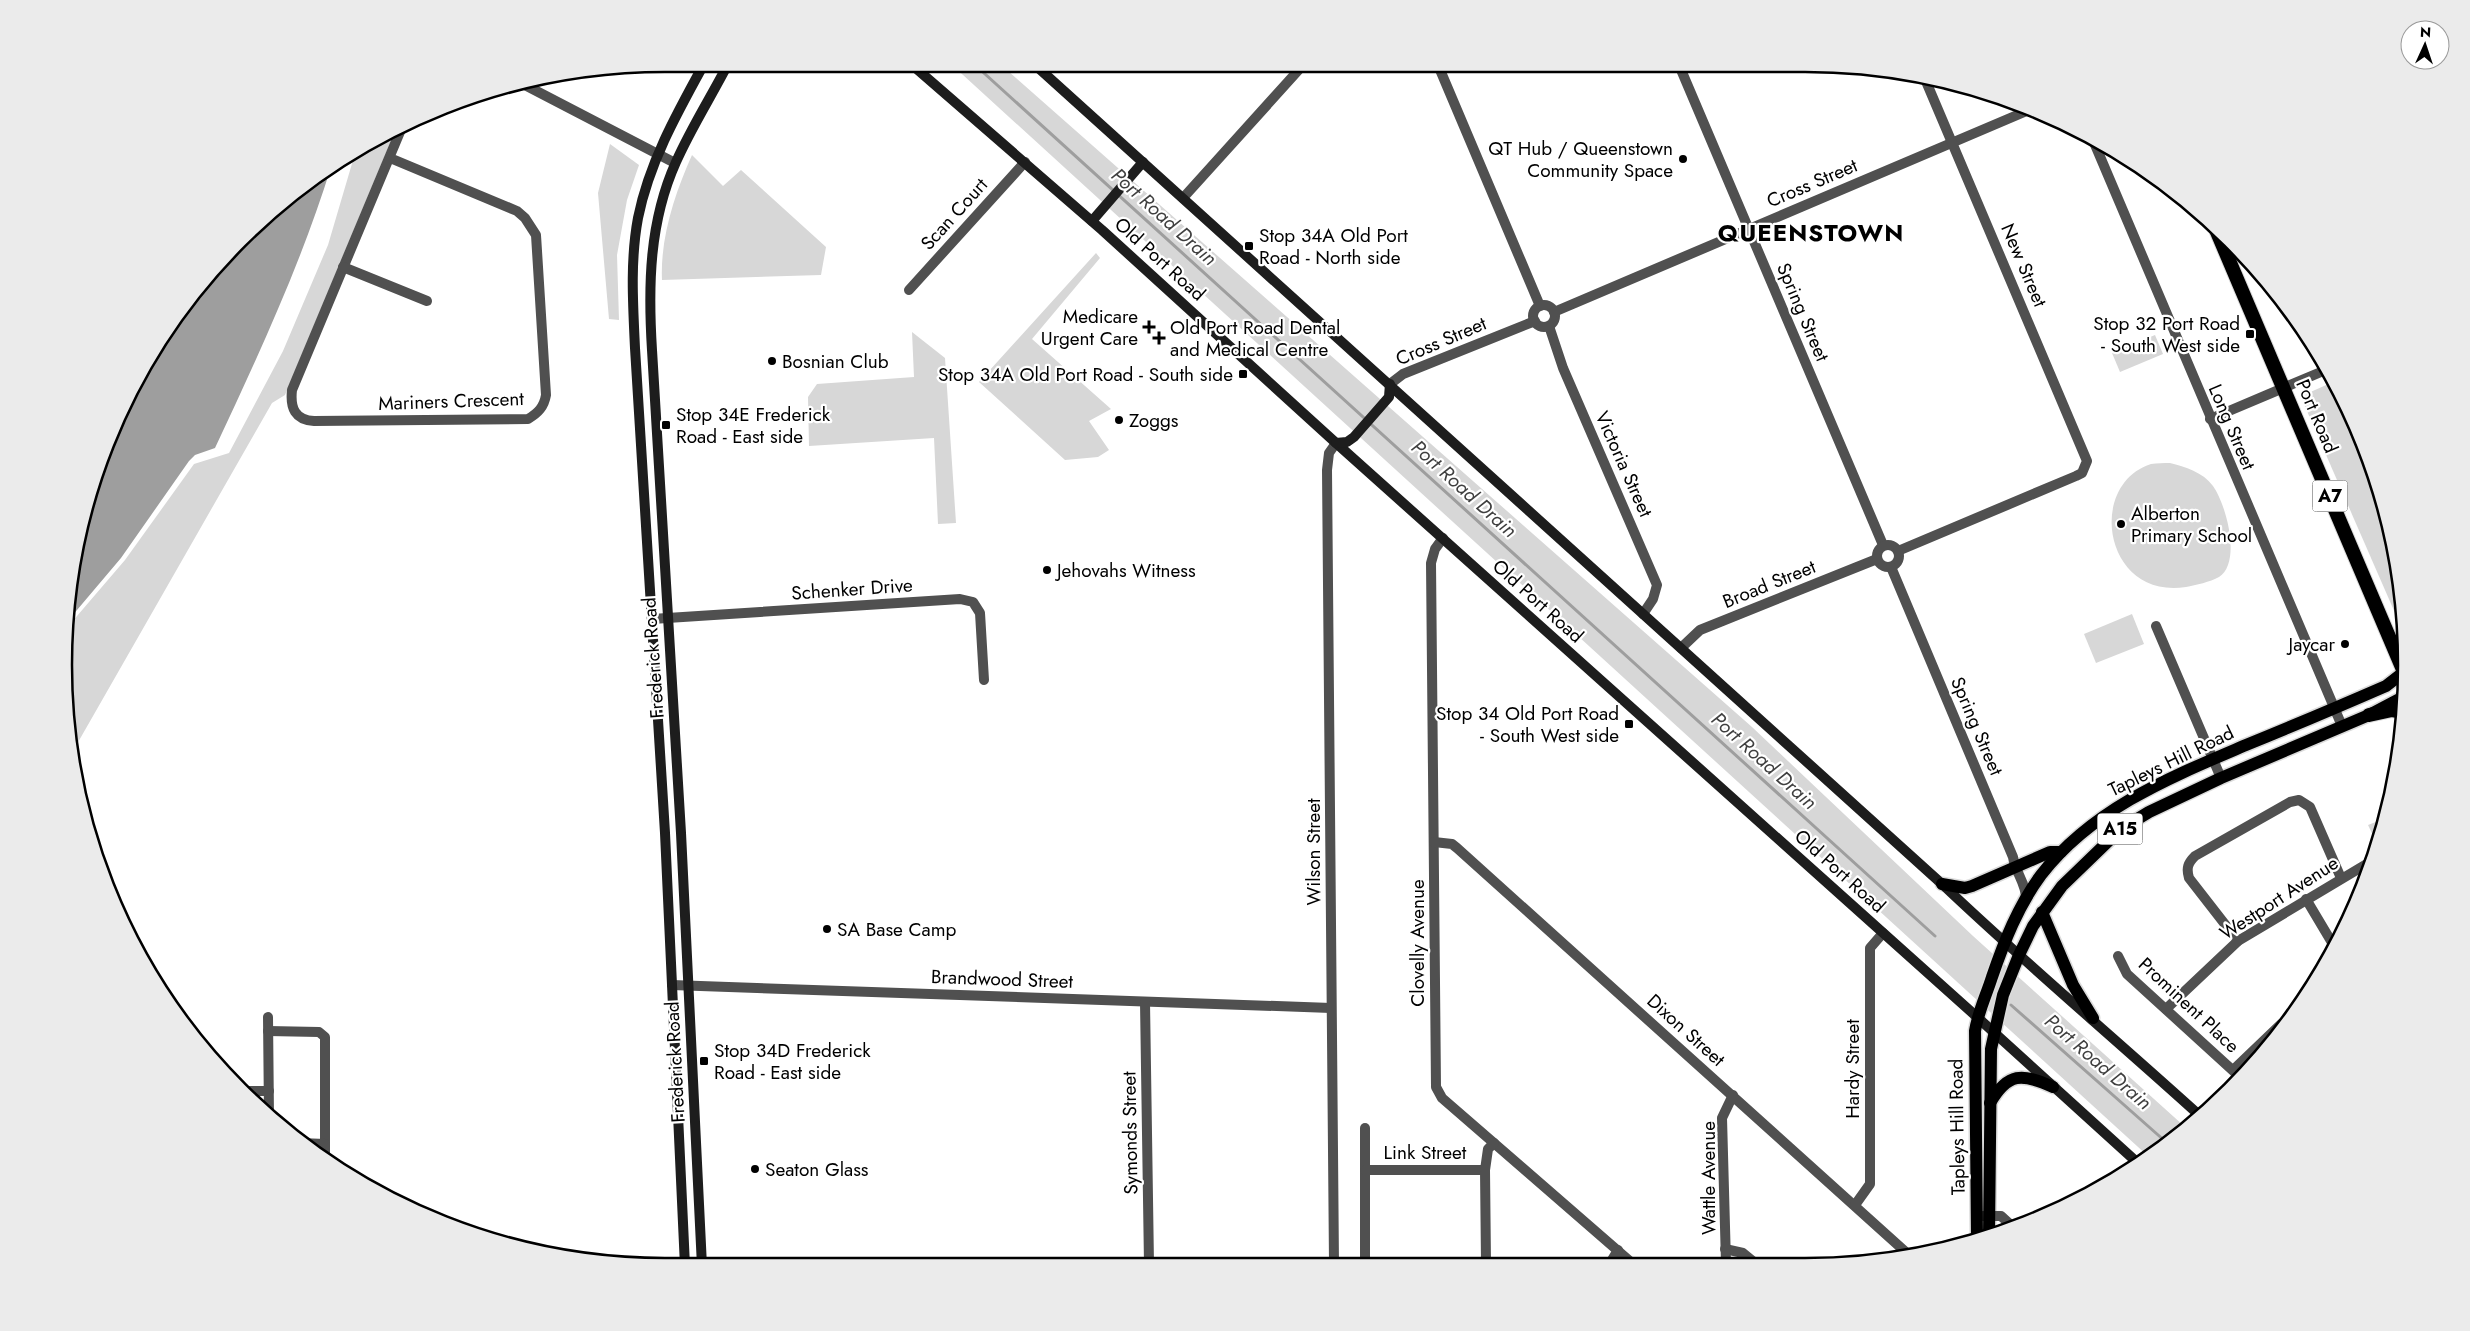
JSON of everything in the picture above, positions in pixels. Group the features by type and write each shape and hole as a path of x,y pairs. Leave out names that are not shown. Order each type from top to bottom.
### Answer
{"highway":[{"name":"Port Road","path":"2232,254 2398,656"},
{"path":"2369,715 2395,711"}],"main road":[{"name":"Frederick Road","path":"685,1258 672,985 634,320 633,274 638,218 658,155 700,72"},
{"name":"Frederick Road","path":"702,1258 689,985 649,277 653,240 661,204 675,164 724,72"},
{"name":"Old Port Road","path":"920,72 1092,222 2134,1159"},
{"path":"1043,72 1390,384 2004,942 2093,1018 2195,1111"},
{"path":"1092,222 1143,162"},
{"path":"1336,443 1347,442 1354,437 1387,400 1390,384"},
{"name":"Tapleys Hill Road","path":"2004,942 2026,898 2040,876 2061,852 2107,812 2127,800 2212,760 2393,683 2397,679"},
{"name":"Tapleys Hill Road","path":"2019,955 2042,912 2078,869 2121,829 2149,812 2221,778 2369,715 2396,701"},
{"path":"1942,884 1965,888 2050,852 2061,852"},
{"path":"2042,912 2073,985 2093,1018"},
{"name":"A15","path":"1977,1017 2004,942"},
{"name":"A15","path":"1994,1033 2003,995 2019,955"},
{"name":"Tapleys Hill Road","path":"1977,1017 1974,1038 1983,1216 1987,1229"},
{"name":"Tapleys Hill Road","path":"1978,1232 1983,1216 1991,1049 1994,1033"},
{"path":"1989,1105 2000,1087 2016,1078 2025,1076 2053,1087"}],"street":[{"path":"1182,198 1297,72"},
{"path":"1441,72 1540,306"},
{"name":"Spring Street","path":"1682,72 1883,546"},
{"name":"New Street","path":"1898,551 2076,476 2082,473 2085,466 2085,456 1929,86"},
{"path":"531,88 675,164"},
{"name":"Cross Street","path":"1554,312 2020,114"},
{"name":"Mariners Crescent","path":"390,158 517,211 525,218 536,235 546,395 541,410 528,419 304,421 297,416 291,401 292,390 398,136"},
{"name":"Long Street","path":"2098,151 2210,419 2333,709 2342,726"},
{"name":"Scan Court","path":"909,290 1025,162"},
{"path":"343,267 427,301"},
{"path":"1540,306 1549,307 1554,312 1554,320 1549,326 1542,327 1535,322 1535,311 1540,306"},
{"name":"Cross Street","path":"1390,384 1403,374 1535,322"},
{"name":"Victoria Street","path":"1549,326 1563,368 1657,585 1653,600 1643,614"},
{"path":"2210,419 2320,372"},
{"name":"Wilson Street","path":"1334,1258 1327,470 1329,454 1336,443"},
{"name":"Clovelly Avenue","path":"1444,538 1435,549 1432,563 1436,1087 1442,1098 1627,1258"},
{"path":"1891,545 1898,551 1899,558 1891,567 1884,567 1877,560 1878,551 1883,546 1891,545"},
{"name":"Broad Street","path":"1681,648 1700,630 1877,560"},
{"name":"Spring Street","path":"1891,567 2013,857 2014,868 2024,884 2026,898"},
{"name":"Schenker Drive","path":"652,619 960,599 973,602 980,613 984,680"},
{"path":"2156,626 2221,778"},
{"path":"2238,942 2189,878 2186,870 2189,862 2195,856 2290,802 2299,800 2310,807 2341,878"},
{"name":"Dixon Street","path":"1434,842 1452,844 1457,848 1903,1250"},
{"name":"Westport Avenue","path":"2166,1008 2238,942 2362,866"},
{"path":"2306,899 2330,939"},
{"name":"Hardy Street","path":"1855,1205 1870,1184 1870,948 1883,932"},
{"name":"Prominent Place","path":"2118,956 2127,974 2235,1072"},
{"name":"Brandwood Street","path":"672,985 1331,1008"},
{"name":"Symonds Street","path":"1145,1002 1149,1258"},
{"path":"268,1017 269,1106"},
{"path":"268,1031 319,1032 325,1037 325,1151"},
{"path":"253,1091 269,1091"},
{"name":"Wattle Avenue","path":"1726,1258 1722,1118 1733,1095"},
{"path":"1364,1128 1365,1258"},
{"path":"1486,1258 1487,1153 1489,1146 1494,1143"},
{"path":"316,1144 325,1144"},
{"name":"Link Street","path":"1365,1170 1486,1170"},
{"path":"1983,1216 2001,1216 2008,1222"},
{"path":"1613,1258 1618,1250"},
{"path":"1725,1250 1743,1253 1749,1258"}],"shaded area":[{"path":"960,72 1009,72 1752,727 1973,936 2181,1123 2143,1152"},
{"path":"391,140 285,395 272,403 78,742 72,666 75,618 125,560 194,464 229,453 283,351 328,245 352,162"},
{"path":"610,144 639,165 627,200 617,255 619,320 609,319 598,193"},
{"path":"692,155 723,186 741,170 826,247 821,275 662,280 663,248 666,232 680,185"},
{"path":"327,179 306,239 263,344 215,448 195,455 189,461 121,558 76,612 84,550 104,475 134,403 152,369 172,336 195,305 246,246 305,195"},
{"path":"1096,253 1100,258 1032,339 1111,409 1089,421 1109,450 1098,457 1065,460 979,382"},
{"path":"912,332 945,358 956,523 938,524 934,438 809,446 808,397 817,384 914,377"},
{"path":"2155,335 2163,354 2120,372 2112,353"},
{"path":"2326,385 2352,439 2366,475 2377,512 2386,550 2394,612 2303,402 2306,394"},
{"path":"2170,463 2193,471 2209,481 2218,494 2223,506 2230,533 2230,559 2226,570 2215,579 2186,587 2158,586 2137,576 2122,559 2113,538 2112,516 2118,494 2130,476 2151,464"},
{"path":"2132,614 2144,644 2096,663 2084,634"},
{"path":"2376,822 2372,834 2368,825"}],"waterway":[{"name":"Port Road Drain","path":"983,72 1935,936"},
{"name":"Port Road Drain","path":"2011,1005 2162,1138"}],"place":[{"name":"QT Hub / Queenstown Community Space","path":"1683,159"},
{"name":"Stop 34A Old Port Road - North side","path":"1249,246"},
{"name":"Medicare Urgent Care","path":"1149,327"},
{"name":"Stop 32 Port Road - South West side","path":"2250,334"},
{"name":"Old Port Road Dental and Medical Centre","path":"1159,338"},
{"name":"Bosnian Club","path":"772,361"},
{"name":"Stop 34A Old Port Road - South side","path":"1243,374"},
{"name":"Zoggs","path":"1119,420"},
{"name":"Stop 34E Frederick Road - East side","path":"666,425"},
{"name":"Alberton Primary School","path":"2121,524"},
{"name":"Jehovahs Witness","path":"1047,570"},
{"name":"Jaycar","path":"2345,644"},
{"name":"Stop 34 Old Port Road - South West side","path":"1629,724"},
{"name":"SA Base Camp","path":"827,929"},
{"name":"Stop 34D Frederick Road - East side","path":"704,1061"},
{"name":"Seaton Glass","path":"755,1169"}],"district":[{"name":"QUEENSTOWN","path":"1811,232"}]}
